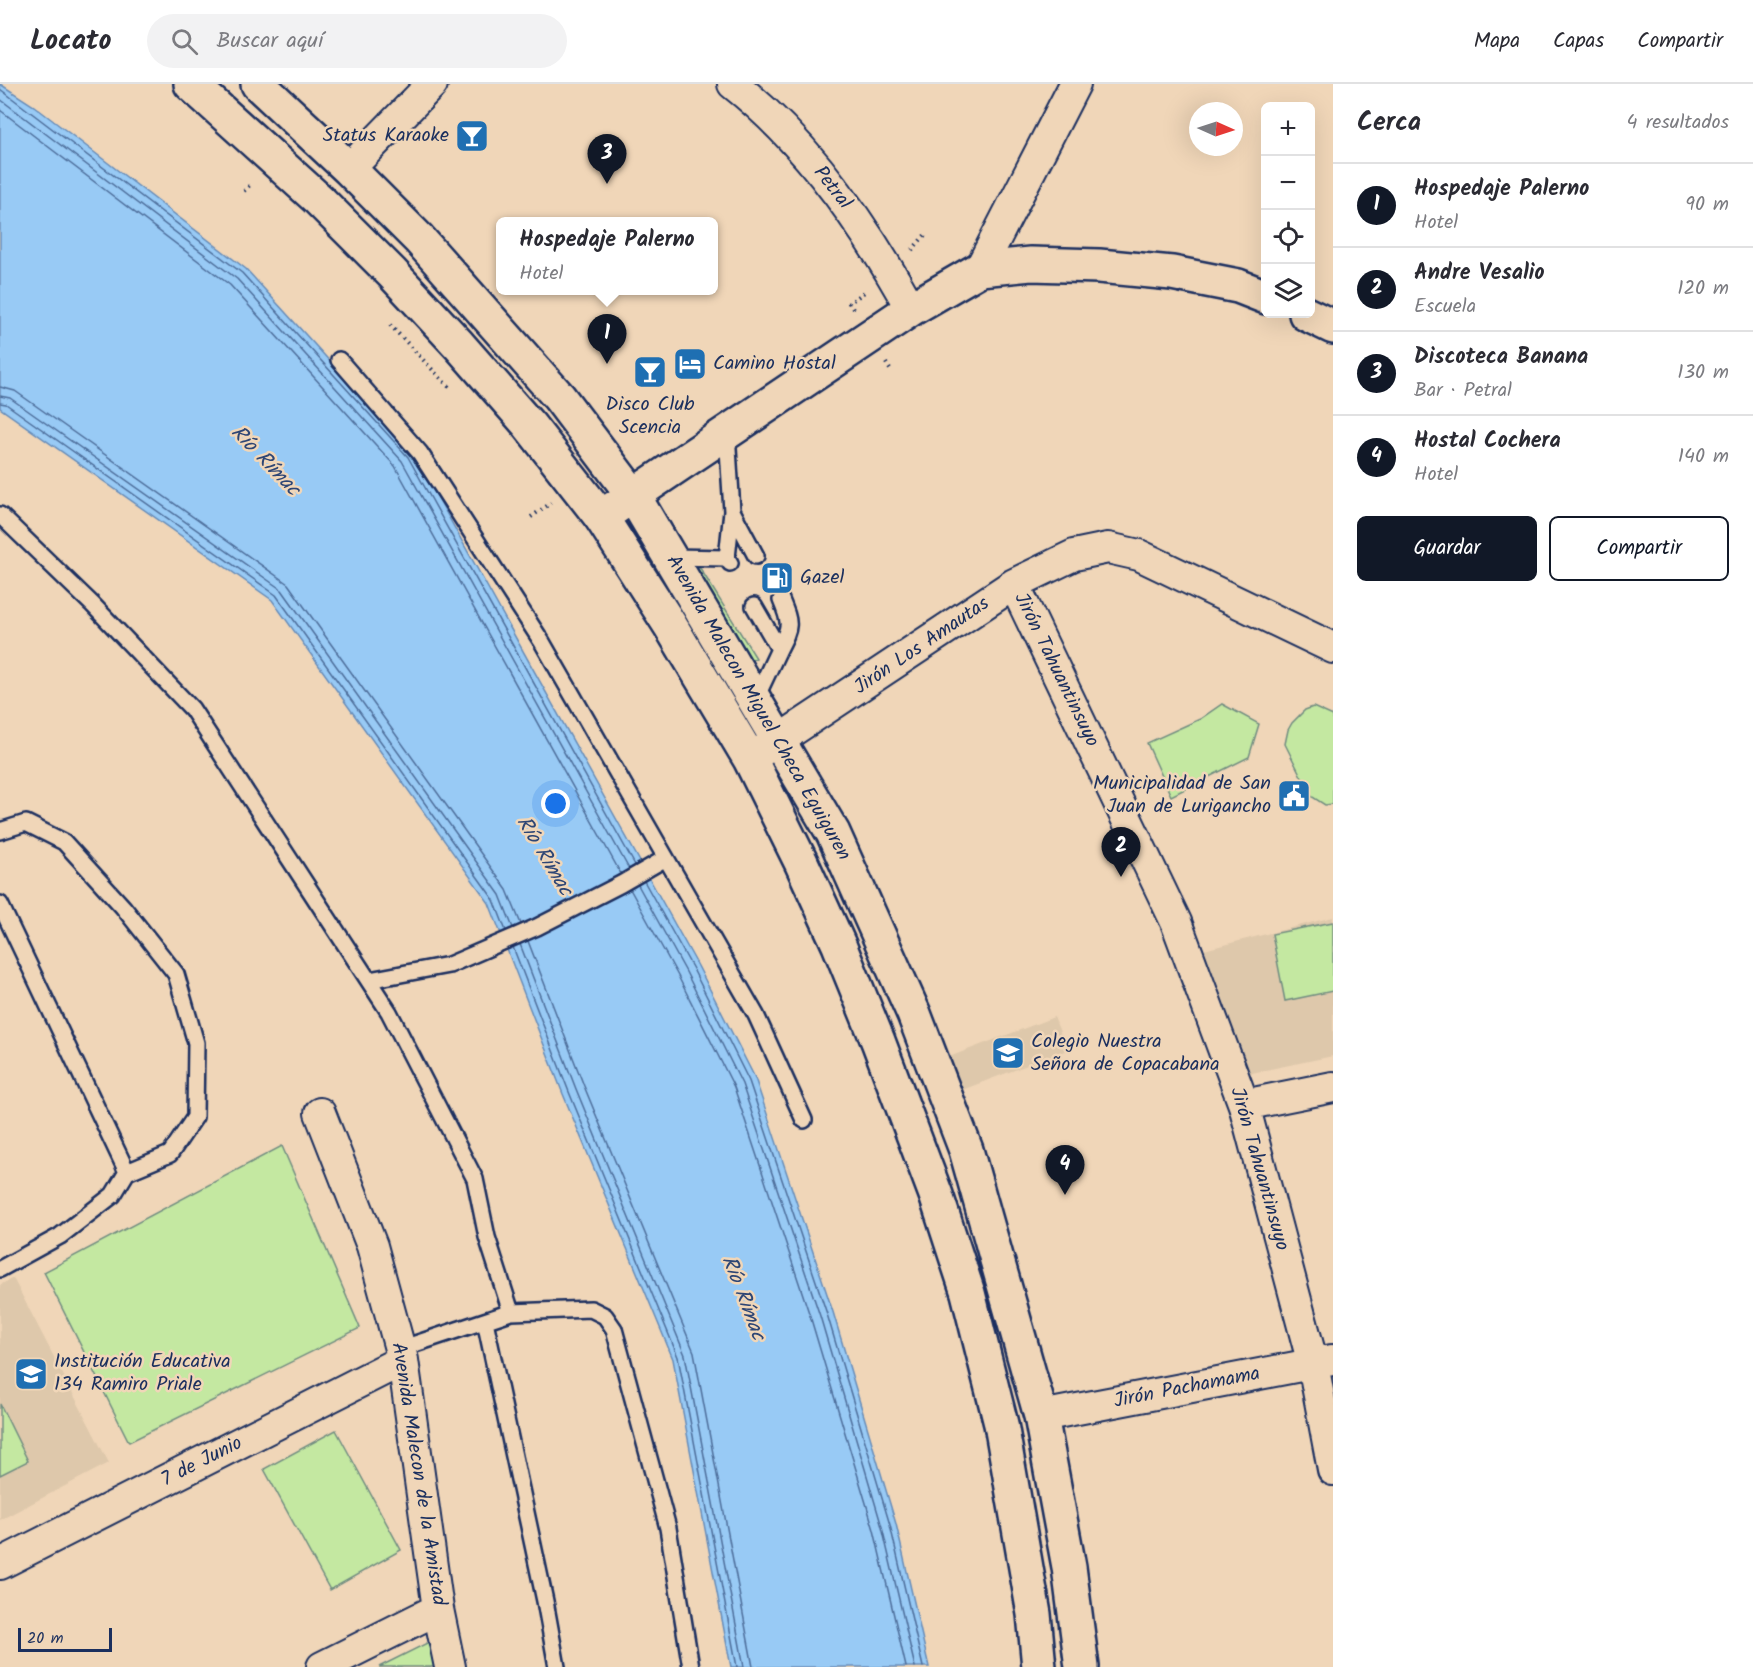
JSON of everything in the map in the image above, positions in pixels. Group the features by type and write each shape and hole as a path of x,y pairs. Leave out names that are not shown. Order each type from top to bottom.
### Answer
{"main road":[{"name":"Avenida Malecon Miguel Checa Eguiguren","path":"190,84 318,199 392,273 529,425 602,516 670,624 750,759 801,862 856,988 908,1120 968,1293 1001,1424 1034,1614 1039,1667"},
{"name":"Avenida Malecon Miguel Checa Eguiguren","path":"258,84 349,169 419,239 559,397 633,495 833,833 876,925 942,1084 966,1150 1041,1416 1068,1567 1082,1667"},
{"path":"602,516 911,309 980,269 1031,264 1099,266 1172,273 1238,286 1261,295"},
{"path":"1314,318 1333,327"}],"street":[{"path":"349,169 432,84"},
{"name":"Petral","path":"733,84 799,147 848,207 891,273 911,309"},
{"path":"980,269 1075,84"},
{"name":"Jirón Los Amautas","path":"750,759 1014,584 1074,555 1108,548 1139,555 1333,648"},
{"name":"Jirón Tahuantinsuyo","path":"1014,584 1176,922 1244,1105 1323,1362 1333,1470"},
{"path":"1244,1105 1333,1087"},
{"name":"Avenida Malecon de la Amistad","path":"320,1113 372,1246 402,1354 438,1609 450,1667"},
{"name":"7 de Junio","path":"0,1564 402,1354"},
{"name":"Jirón Pachamama","path":"1041,1416 1323,1362"},
{"path":"322,1667 438,1609"}],"lane":[{"path":"339,360 420,453 542,642 756,1015 804,1120"},
{"path":"671,557 728,561 732,511 727,432"},
{"path":"732,511 756,556"},
{"path":"0,515 93,604 192,709 369,980 389,1012 475,1179 487,1238 511,1312"},
{"path":"755,700 789,629 790,623 781,600"},
{"path":"754,606 779,649"},
{"path":"0,831 26,823 64,842 123,907 176,974 196,1043 195,1117 170,1154 127,1172 113,1195 60,1236 0,1269"},
{"path":"369,980 449,965 537,927 666,858"},
{"path":"0,904 127,1172"},
{"path":"402,1354 511,1312 591,1309 605,1316 614,1329 668,1528 691,1667"},
{"path":"485,1321 545,1601 556,1667"}],"path":[{"path":"908,255 925,234"},
{"path":"390,325 451,389"},
{"path":"531,517 551,502"}],"shaded area":[{"path":"1333,917 1333,1056 1242,1075 1196,952"},
{"name":"Colegio Nuestra Señora de Copacabana","path":"1054,1017 1067,1050 962,1090 949,1057"},
{"name":"Institución Educativa 134 Ramiro Priale","path":"13,1278 109,1463 0,1520 0,1285"}],"green space":[{"path":"700,568 756,658 748,662 694,572"},
{"path":"1222,704 1259,724 1249,757 1171,796 1147,743 1200,719"},
{"path":"1313,707 1333,716 1333,804 1325,805 1311,796 1285,744 1292,723 1305,710"},
{"path":"1333,922 1333,991 1285,1001 1272,934"},
{"path":"282,1146 360,1328 129,1442 44,1272"},
{"path":"0,1404 28,1461 0,1475"},
{"path":"336,1430 401,1550 330,1590 264,1469"},
{"path":"431,1641 437,1667 379,1667"}],"water":[{"name":"Río Rímac","path":"0,84 34,106 246,269 413,453 698,966 755,1078 833,1312 896,1524 929,1667 731,1667 673,1359 563,1094 489,903 272,600 0,408"}],"place":[{"name":"Status Karaoke","path":"472,136"},
{"name":"Discoteca Banana","path":"607,184"},
{"name":"Hospedaje Palerno","path":"607,364"},
{"name":"Camino Hostal","path":"690,364"},
{"name":"Disco Club Scencia","path":"650,372"},
{"name":"Gazel","path":"777,578"},
{"name":"Municipalidad de San Juan de Lurigancho","path":"1294,796"},
{"name":"Andre Vesalio","path":"1121,877"},
{"name":"Colegio Nuestra Señora de Copacabana","path":"1008,1053"},
{"name":"Hostal Cochera","path":"1065,1195"},
{"name":"Institución Educativa 134 Ramiro Priale","path":"31,1374"}]}
